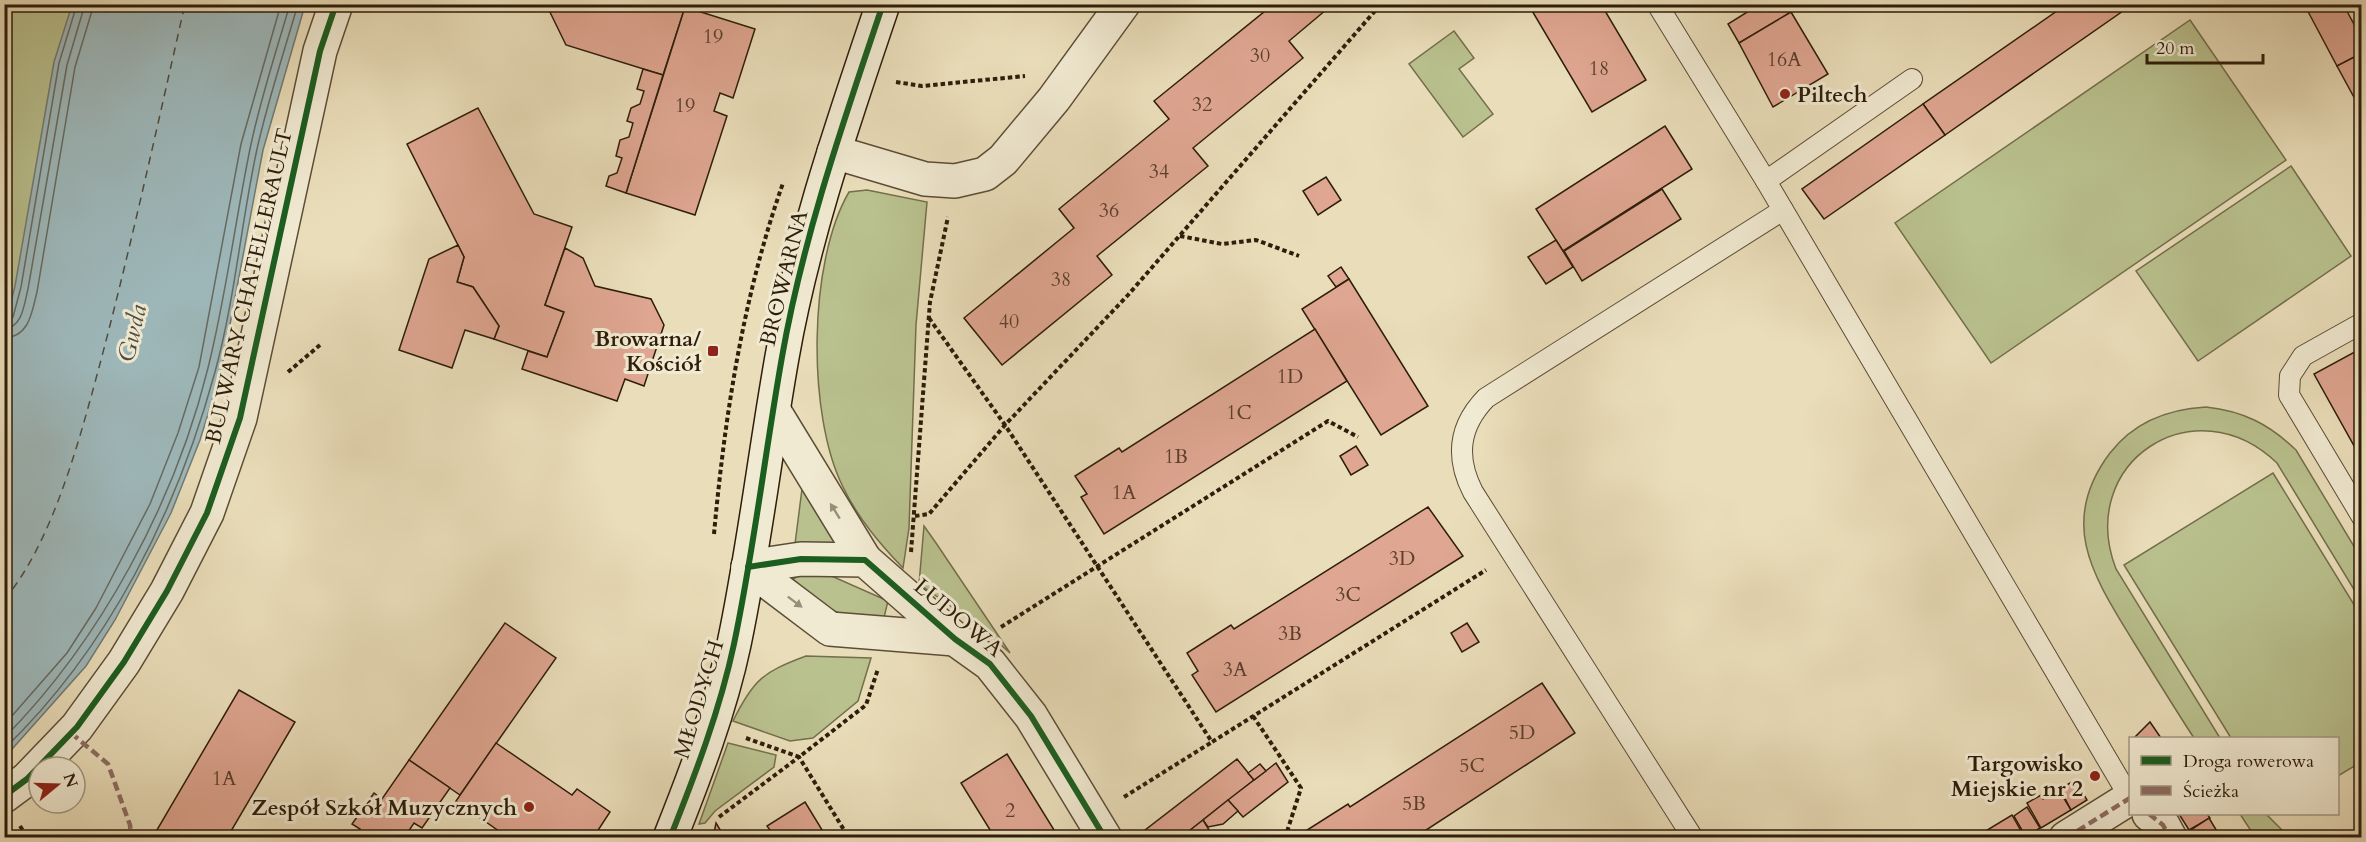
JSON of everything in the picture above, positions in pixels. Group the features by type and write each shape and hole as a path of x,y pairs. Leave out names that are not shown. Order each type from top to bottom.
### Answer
{"street":[{"name":"BULWARY CHATELLERAULT","path":"4,796 27,779 77,727 91,709 124,662 167,591 207,513 240,418 320,51 336,4"},
{"name":"BROWARNA","path":"748,567 801,265 834,152 883,4"},
{"path":"834,152 925,179 955,181 985,174 1003,160 1068,80 1123,4"},
{"name":"LUDOWA","path":"774,411 866,560 956,639 990,664 1031,716 1106,837"},
{"path":"748,567 801,559 866,560"},
{"name":"LUDOWA","path":"748,567 830,629 956,639"},
{"name":"MŁODYCH","path":"670,837 711,726 733,646 748,567"},
{"path":"2066,837 2129,799"},
{"path":"2151,815 2163,825 2170,837"}],"lane":[{"path":"1657,4 1766,181 2129,796"},
{"path":"1766,181 1912,79"},
{"path":"1693,837 1473,492 1461,460 1466,425 1474,410 1486,398 1783,210"},
{"path":"2361,323 2303,356 2290,375 2289,394 2361,516"}],"path":[{"path":"915,516 929,514 1005,425 1128,295 1381,4"},
{"path":"885,81 922,86 1028,75 1068,80"},
{"path":"1179,236 1222,244 1256,240 1299,256"},
{"path":"929,318 1005,425 1212,742"},
{"path":"1000,628 1328,421 1358,437"},
{"path":"1119,801 1512,553"},
{"path":"1253,716 1301,788 1285,837"},
{"path":"715,819 799,757 849,837"}],"green space":[{"path":"4,5 79,5 4,347"},
{"path":"2190,20 2286,160 1991,363 1895,223"},
{"path":"1454,31 1474,58 1459,69 1493,114 1463,137 1409,64"},
{"path":"2291,166 2351,256 2198,361 2136,271"},
{"path":"867,190 927,202 916,325 909,528 903,568 870,530 843,487 831,457 818,380 817,339 820,297 835,222 849,192"},
{"path":"2192,408 2219,409 2244,416 2255,420 2286,441 2296,450 2361,558 2361,601 2277,463 2245,440 2211,431 2179,434 2150,446 2127,468 2112,496 2108,530 2116,569 2219,737 2193,737 2186,726 2106,594 2087,549 2084,526 2086,503 2094,479 2119,442 2153,419"},
{"path":"2273,473 2361,616 2361,762 2339,775 2339,737 2230,737 2124,565"},
{"path":"803,481 839,546 795,544"},
{"path":"924,526 1010,653 982,628 919,584"},
{"path":"803,573 827,574 888,601 882,626 856,621 813,601 793,579"},
{"path":"806,656 871,658 858,701 813,738 790,741 733,721 747,696 761,679 779,667"},
{"path":"728,743 776,755 774,767 715,811 705,823 699,824"},
{"path":"2241,815 2267,815 2289,837 2255,837"}],"water":[{"name":"Gwda","path":"72,5 305,5 263,150 221,372 200,440 171,513 115,620 86,666 5,757 5,325 15,286 54,62"}],"building":[{"path":"546,4 675,4 685,7 663,75 566,45"},
{"path":"1260,4 1333,4 1289,41 1303,58 1193,148 1208,166 1097,256 1112,275 1002,365 964,318 1074,228 1059,209 1169,119 1154,101 1265,11"},
{"path":"1528,4 1601,4 1646,80 1592,112"},
{"path":"1760,4 1787,4 1791,12 1739,43 1728,24"},
{"path":"2067,4 2133,4 1945,135 1923,104"},
{"path":"2304,4 2343,4 2362,39 2362,53 2337,66"},
{"path":"685,7 755,29 733,98 720,93 714,111 727,116 695,215 626,193"},
{"path":"1791,12 1828,74 1773,107 1739,43"},
{"path":"2362,53 2362,112 2337,66"},
{"path":"643,69 663,75 626,193 606,186 609,176 617,173 622,158 616,156 620,140 629,137 633,123 627,121 631,108 640,104 644,91 637,89"},
{"path":"1923,104 1945,135 1824,219 1802,189"},
{"path":"478,108 534,214 572,227 545,305 564,312 547,357 494,339 499,326 473,287 457,282 464,257 407,144"},
{"path":"1665,126 1692,169 1563,251 1536,209"},
{"path":"1326,177 1341,200 1318,215 1303,191"},
{"path":"1662,189 1681,219 1582,281 1564,251"},
{"path":"1556,240 1573,267 1546,284 1528,257"},
{"path":"458,245 464,257 457,282 473,287 499,326 494,339 465,330 452,368 399,350 429,259"},
{"path":"565,248 583,258 595,286 651,299 664,325 644,386 625,379 617,401 522,369 528,351 547,357 564,312 545,305"},
{"path":"1341,267 1349,279 1336,287 1328,276"},
{"path":"1349,279 1428,406 1381,435 1302,309"},
{"path":"1315,329 1347,381 1104,534 1081,497 1087,494 1075,476 1119,448 1122,452"},
{"path":"2362,348 2362,460 2314,374"},
{"path":"1356,446 1368,465 1351,475 1340,456"},
{"path":"1428,507 1463,556 1216,712 1192,675 1198,671 1187,653 1231,625 1234,629"},
{"path":"505,623 556,658 460,795 409,760"},
{"path":"1467,623 1479,642 1462,652 1451,633"},
{"path":"1542,683 1575,733 1414,838 1308,838 1304,832 1348,804 1350,807"},
{"path":"239,690 295,722 227,838 159,838 154,835"},
{"path":"2150,722 2160,737 2135,737"},
{"path":"496,743 572,795 577,789 610,812 593,838 509,838 456,801"},
{"path":"1007,754 1059,838 995,838 961,783"},
{"path":"1237,759 1254,780 1180,838 1143,838 1140,834"},
{"path":"409,760 450,788 422,828 414,823 404,838 354,838 360,829 352,824 374,793 382,799"},
{"path":"1276,763 1288,782 1243,817 1228,800"},
{"path":"1260,764 1266,771 1254,780 1248,773"},
{"path":"2075,780 2087,800 2071,810 2060,789"},
{"path":"2059,790 2071,810 2041,828 2027,803 2041,795 2043,799"},
{"path":"1228,800 1238,811 1223,824 1208,827 1203,820"},
{"path":"805,802 827,838 759,838 770,830 767,826"},
{"path":"2027,807 2040,828 2026,837 2014,816"},
{"path":"2012,815 2025,838 1974,838"},
{"path":"2180,815 2208,815 2210,818 2189,830"},
{"path":"2209,818 2221,838 2193,838 2189,831"},
{"path":"1203,820 1214,838 1180,838"},
{"path":"716,823 725,838 713,838"}],"ferry route":[{"path":"4,600 22,576 37,548 64,486 75,453 123,271 185,4"}],"marked path":[{"path":"71,733 108,764 130,825 131,838"},
{"path":"2066,838 2129,799"},
{"path":"2150,815 2163,825 2170,838"}],"cycle path":[{"path":"4,796 27,779 77,727 124,662 167,591 207,513 240,418 320,51 336,4"},
{"path":"670,838 722,693 748,573 782,357 801,268 826,179 883,4"},
{"path":"748,567 801,559 865,560 955,639 990,664 1031,716 1105,838"}],"place":[{"name":"Piltech","path":"1785,94"},
{"name":"Browarna/ Kościół","path":"713,351"},
{"name":"Targowisko Miejskie nr 2","path":"2095,776"},
{"name":"Zespół Szkół Muzycznych","path":"529,807"}]}
